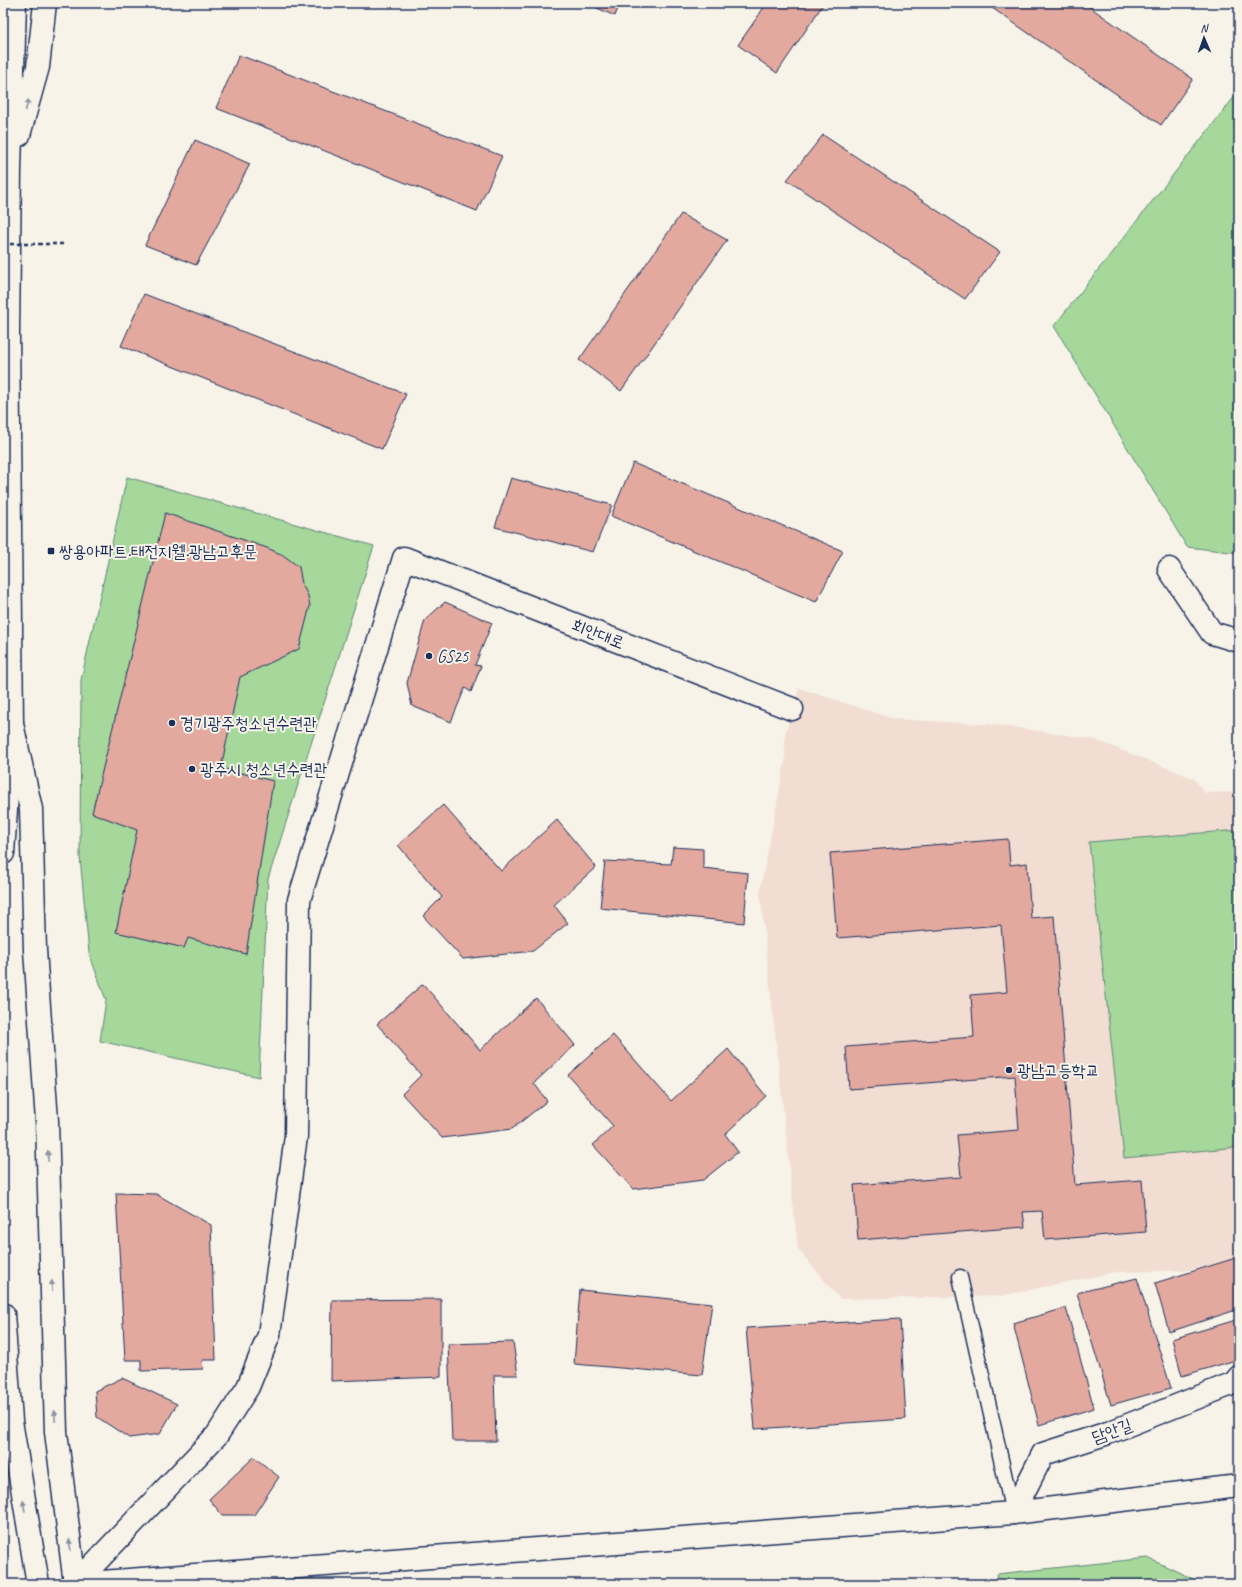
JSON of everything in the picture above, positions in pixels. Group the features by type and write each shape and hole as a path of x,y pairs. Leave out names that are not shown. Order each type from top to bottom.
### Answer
{"main road":[{"path":"3,853 12,724 8,331 10,169 15,3"},
{"path":"10,169 38,67 45,3"},
{"name":"회안대로","path":"75,1584 217,1436 248,1387 269,1335 296,1136 299,900 404,558 792,709"},
{"path":"1169,569 1212,634 1239,641"},
{"path":"12,724 31,809 35,950 47,1121 56,1432 75,1584 1013,1514 1239,1486"},
{"path":"3,1314 11,1421 30,1544 38,1584"},
{"name":"담안길","path":"1013,1514 1043,1454 1108,1433 1234,1383 1239,1376"}],"lane":[{"path":"960,1277 1013,1514"}],"path":[{"path":"3,244 64,244"}],"shaded area":[{"name":"광남고등학교","path":"799,688 894,719 997,725 1093,739 1193,778 1205,793 1239,793 1239,1255 1230,1261 1190,1270 1115,1272 1000,1296 840,1299 798,1249 760,891 785,762 785,734"}],"green space":[{"path":"1239,91 1239,553 1187,547 1054,326"},
{"name":"광주시 청소년수련관","path":"127,477 374,546 268,879 259,1077 100,1041 106,1000 89,953 80,857 81,680"},
{"path":"1239,830 1239,1147 1124,1158 1089,842"},
{"path":"1148,1558 1204,1584 999,1584 997,1574"}],"building":[{"path":"586,3 620,3 615,16"},
{"path":"767,3 824,3 777,73 738,45"},
{"path":"985,3 1084,3 1193,79 1161,125"},
{"path":"239,55 502,156 477,211 216,108"},
{"path":"823,135 1000,252 965,299 787,180"},
{"path":"195,140 250,164 196,265 145,245"},
{"path":"681,214 727,240 621,391 579,360"},
{"path":"144,294 406,394 382,449 121,346"},
{"path":"633,463 843,551 816,602 611,516"},
{"path":"511,478 612,505 593,552 495,527"},
{"name":"경기광주청소년수련관","path":"165,513 267,548 283,555 299,567 302,584 308,596 310,606 299,649 240,677 221,768 273,781 246,954 188,938 184,948 116,932 137,830 92,813"},
{"path":"445,602 492,623 475,665 481,666 471,692 465,688 451,722 412,706 407,683 425,620"},
{"path":"443,805 501,871 557,820 596,867 554,905 568,923 533,951 463,959 423,916 442,897 398,845"},
{"path":"1008,839 1010,865 1027,863 1031,918 1054,916 1075,1185 1142,1180 1146,1232 1045,1240 1042,1211 1023,1212 1025,1227 858,1240 854,1185 961,1177 957,1135 1019,1130 1015,1076 849,1089 846,1047 974,1037 971,995 1007,992 1001,925 837,938 830,853"},
{"path":"673,847 703,849 703,868 748,873 744,923 600,908 605,861 671,864"},
{"path":"423,984 480,1050 536,998 575,1045 534,1083 547,1101 512,1129 442,1138 402,1094 421,1075 377,1024"},
{"path":"613,1035 671,1101 728,1049 766,1096 725,1134 738,1152 703,1180 633,1189 593,1145 613,1126 568,1075"},
{"path":"116,1193 156,1194 211,1225 216,1360 202,1360 203,1369 141,1371 141,1360 125,1360"},
{"path":"1239,1257 1239,1309 1169,1332 1155,1283"},
{"path":"1137,1278 1171,1388 1111,1405 1077,1293"},
{"path":"580,1290 712,1303 702,1375 574,1364"},
{"path":"441,1299 441,1377 331,1381 332,1300"},
{"path":"1066,1308 1094,1408 1039,1425 1013,1323"},
{"path":"900,1319 906,1419 755,1429 746,1328"},
{"path":"1236,1320 1239,1335 1239,1359 1182,1376 1172,1339"},
{"path":"513,1342 518,1375 494,1375 496,1441 452,1441 448,1344"},
{"path":"122,1378 177,1404 160,1434 129,1438 97,1417 95,1391"},
{"path":"254,1457 279,1477 254,1515 222,1515 209,1499"}],"place":[{"name":"쌍용아파트.태전지웰.광남고후문","path":"51,551"},
{"name":"GS25","path":"429,656"},
{"name":"경기광주청소년수련관","path":"172,723"},
{"name":"광주시 청소년수련관","path":"192,769"},
{"name":"광남고등학교","path":"1009,1070"}]}
